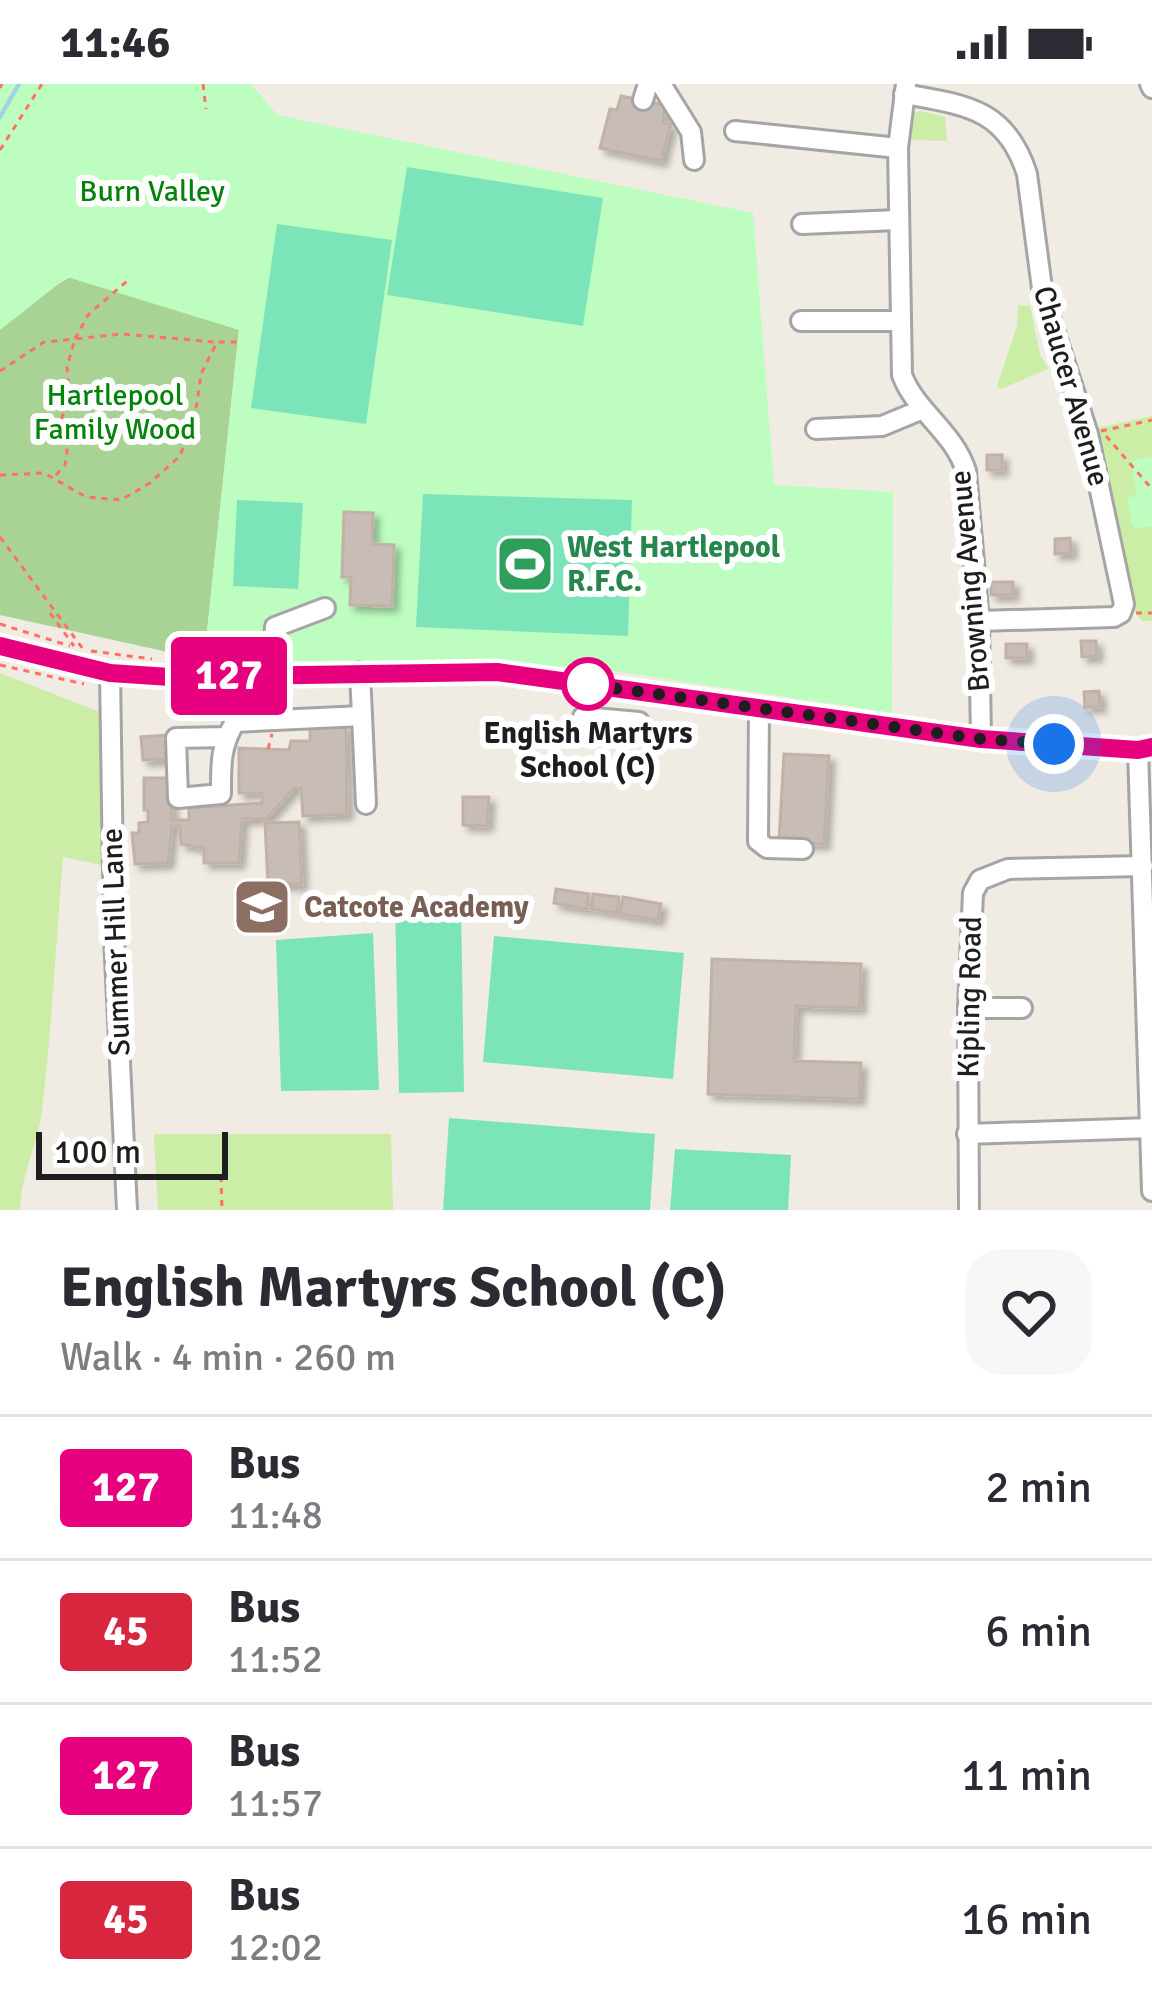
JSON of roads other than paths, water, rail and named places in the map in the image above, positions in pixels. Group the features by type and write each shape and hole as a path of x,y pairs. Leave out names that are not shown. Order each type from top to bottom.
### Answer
{"street":[{"path":"661,84 691,132 694,160"},
{"name":"Browning Avenue","path":"905,89 898,148 902,375 922,409 949,438 965,471 979,621 981,739"},
{"name":"Chaucer Avenue","path":"905,89 986,113 1022,156 1043,296 1094,432 1124,604 1114,617 979,621"},
{"path":"735,131 898,148"},
{"path":"802,224 898,220"},
{"path":"801,321 901,321"},
{"path":"816,429 882,426 922,409"},
{"path":"271,674 274,627 326,608"},
{"path":"0,646 78,654 110,673 178,677 497,672 981,739 1145,748 1143,866 1152,1191"},
{"path":"360,672 366,804"},
{"name":"Summer Hill Lane","path":"110,673 114,936 127,1210"},
{"path":"759,708 758,841 767,848 803,850"},
{"path":"226,737 235,722 362,716"},
{"path":"583,717 639,722"},
{"name":"Kipling Road","path":"969,1210 973,893 980,880 1008,868 1143,866"},
{"path":"968,1008 1022,1008"},
{"path":"967,1134 1150,1128"}],"waterway":[{"path":"0,117 19,84"}],"place":[{"name":"West Hartlepool R.F.C.","path":"525,564"},
{"name":"English Martyrs School (C)","path":"588,684"},
{"name":"Catcote Academy","path":"262,907"}],"park label":[{"name":"Burn Valley","path":"152,191"},
{"name":"Hartlepool Family Wood","path":"115,412"}]}
